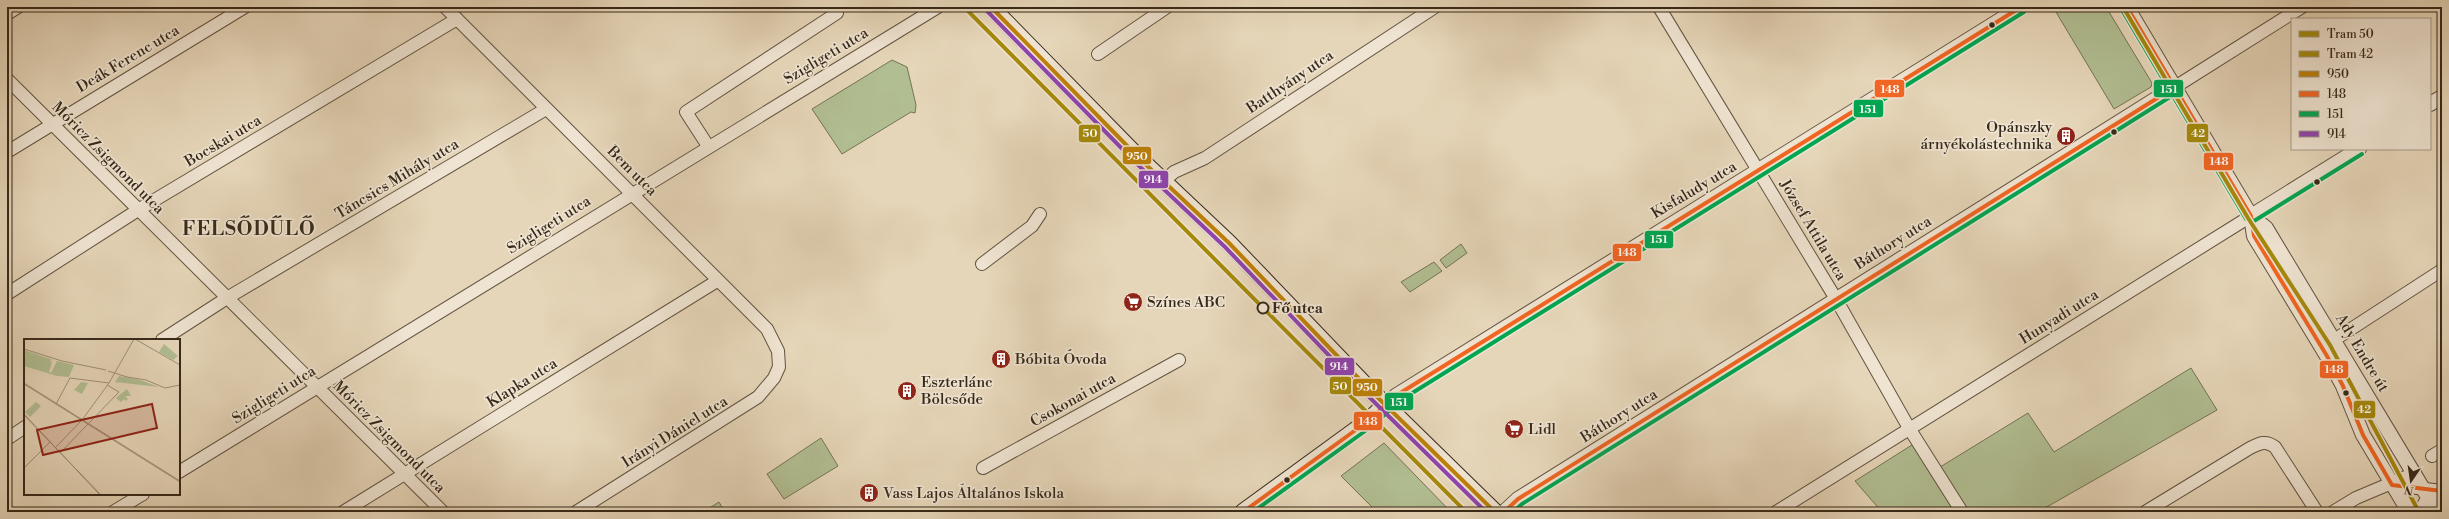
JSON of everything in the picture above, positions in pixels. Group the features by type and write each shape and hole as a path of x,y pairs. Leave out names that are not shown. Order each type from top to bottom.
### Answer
{"main road":[{"path":"991,7 1163,182 1229,243 1385,405 1495,512"},
{"path":"1243,512 1368,421 1385,405"}],"street":[{"path":"7,14 18,7"},
{"name":"Deák Ferenc utca","path":"7,152 245,7"},
{"name":"Bem utca","path":"446,7 546,109 632,192 772,335 778,351 778,367"},
{"name":"Szigligeti utca","path":"180,471 632,192 938,7"},
{"path":"1098,54 1167,7"},
{"name":"Batthyány utca","path":"1163,182 1174,172 1205,158 1435,7"},
{"name":"József Attila utca","path":"1659,7 1760,171 1836,299 1909,428 1962,512"},
{"name":"Kisfaludy utca","path":"1385,405 1397,395 1645,239 1760,171 2021,7"},
{"name":"Ady Endre út","path":"2126,7 2251,216 2266,228 2415,473 2437,512"},
{"name":"Báthory utca","path":"1504,512 1518,499 2302,7"},
{"path":"708,146 686,112 836,13"},
{"name":"Bocskai utca","path":"7,294 138,210 457,19"},
{"name":"Móricz Zsigmond utca","path":"7,79 443,512"},
{"path":"2431,103 2442,97"},
{"name":"Táncsics Mihály utca","path":"164,339 227,298 546,109"},
{"name":"Hunyadi utca","path":"1776,512 2356,150"},
{"path":"982,264 1032,226 1040,214"},
{"name":"Ady Endre út","path":"2251,216 2254,236 2327,356 2343,386 2363,435 2409,512"},
{"path":"2327,356 2334,340 2442,270"},
{"name":"Klapka utca","path":"343,512 718,281"},
{"name":"Csokonai utca","path":"983,468 1179,360"},
{"name":"Irányi Dániel utca","path":"576,512 750,404 774,378 778,367"},
{"path":"7,439 24,428"},
{"path":"2146,512 2250,448 2260,443 2269,442 2276,446 2317,512"},
{"path":"2333,512 2356,498 2392,485 2415,473"},
{"path":"2392,485 2426,493 2442,492"},
{"path":"2419,512 2426,493"},
{"path":"113,512 141,495"}],"green space":[{"path":"2053,7 2106,7 2152,83 2151,87 2114,109"},
{"path":"892,60 907,67 916,105 915,113 911,112 842,154 812,109"},
{"path":"1461,244 1467,253 1446,268 1440,260"},
{"path":"1434,262 1442,271 1410,292 1401,282"},
{"path":"2191,368 2217,410 2038,512 1882,512 1855,481 1915,443 1932,472 2028,413 2054,452"},
{"path":"821,438 838,466 784,499 767,474"},
{"path":"1384,443 1451,512 1377,512 1341,476"},
{"path":"719,502 725,512 703,512"}],"tram line":[{"name":"50","path":"964,7 1466,512"},
{"name":"42","path":"2123,7 2248,218 2330,345 2419,512"}],"transit line":[{"name":"950","path":"991,7 1141,160 1229,243 1367,387 1495,512"},
{"name":"148","path":"1243,512 1368,421 1397,395 2021,7"},
{"name":"148","path":"2127,7 2251,216 2254,236 2327,356 2343,386 2363,435 2392,485 2442,491"},
{"name":"151","path":"2122,10 2246,219"},
{"name":"914","path":"987,11 1137,164 1225,247 1363,391 1486,512"},
{"name":"151","path":"1253,512 1372,426 1401,400 2024,12"},
{"name":"148","path":"1504,512 1518,499 2175,87"},
{"name":"151","path":"1513,512 1522,504 2178,92"},
{"name":"151","path":"2254,221 2362,154"}],"place":[{"name":"Opánszky árnyékolástechnika","path":"2066,136"},
{"name":"Színes ABC","path":"1133,302"},
{"name":"Fő utca","path":"1263,308"},
{"name":"Bóbita Óvoda","path":"1001,359"},
{"name":"Eszterlánc Bölcsőde","path":"907,391"},
{"name":"Lidl","path":"1514,429"},
{"name":"Vass Lajos Általános Iskola","path":"869,493"}],"district":[{"name":"FELSŐDŰLŐ","path":"249,229"}]}
